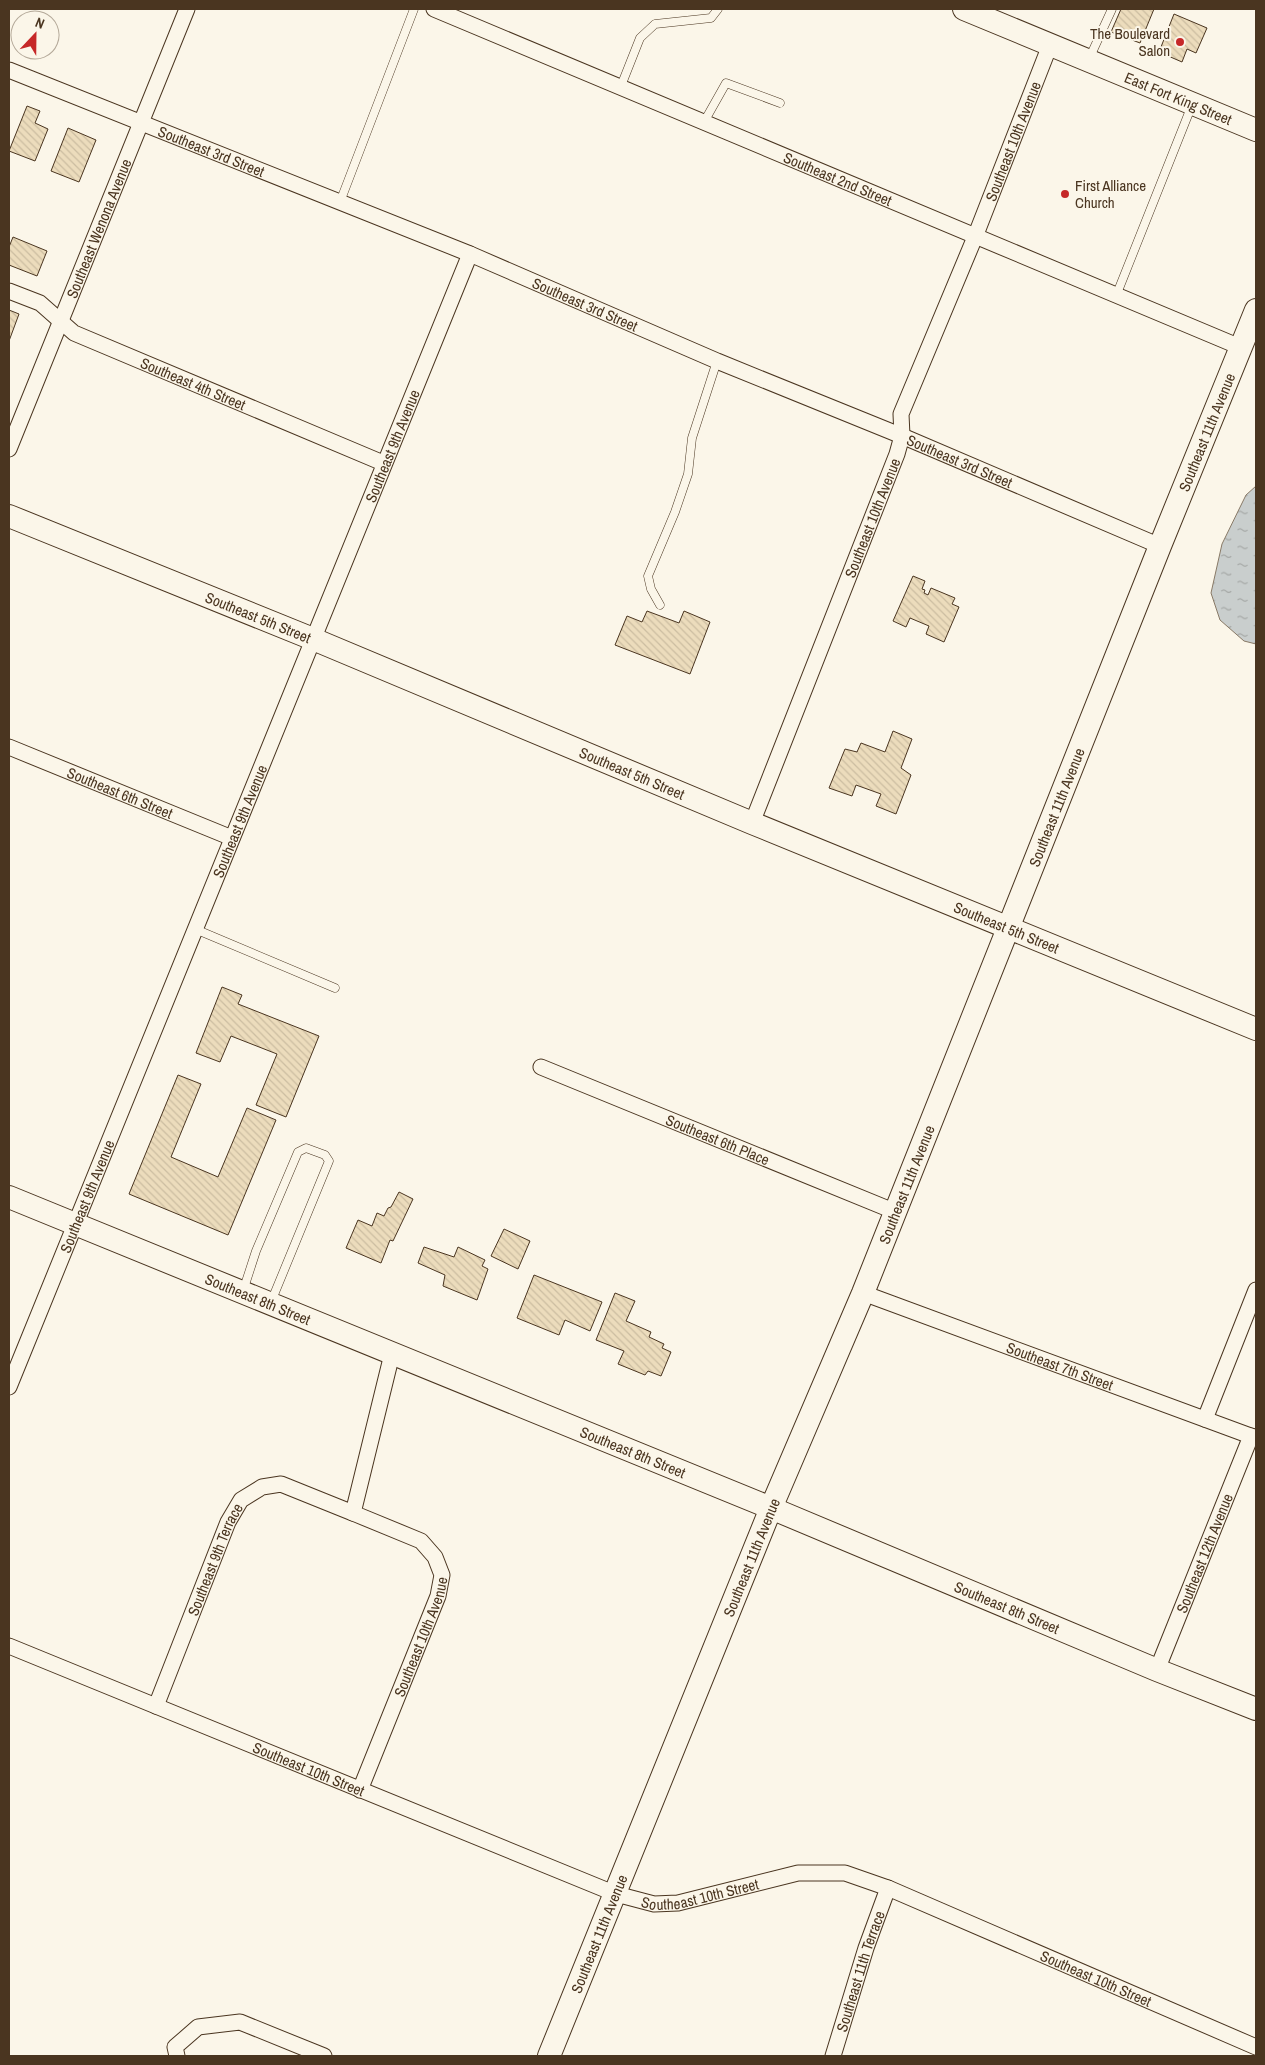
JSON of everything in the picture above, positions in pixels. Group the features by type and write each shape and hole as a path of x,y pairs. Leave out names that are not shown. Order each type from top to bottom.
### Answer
{"street":[{"name":"Southeast Wenona Avenue","path":"9,450 187,9"},
{"name":"Southeast 2nd Street","path":"434,9 1240,347"},
{"name":"East Fort King Street","path":"964,9 1256,130"},
{"name":"Southeast 10th Avenue","path":"752,823 897,454 902,436 901,414 975,237 1050,45"},
{"name":"Southeast 3rd Street","path":"9,70 470,254 716,361 902,436 1160,546"},
{"name":"Southeast 9th Avenue","path":"9,1388 383,464 470,254"},
{"name":"Southeast 4th Street","path":"9,291 40,303 74,333 383,464"},
{"name":"Southeast 11th Avenue","path":"550,2056 771,1508 896,1212 1160,546 1256,310"},
{"name":"Southeast 5th Street","path":"9,516 313,639 752,823 1256,1029"},
{"name":"Southeast 6th Street","path":"9,748 232,838"},
{"name":"Southeast 6th Place","path":"542,1067 896,1212"},
{"name":"Southeast 8th Street","path":"9,1197 771,1508 1157,1670 1256,1709"},
{"path":"1205,1419 1256,1290"},
{"name":"Southeast 7th Street","path":"863,1293 1253,1437"},
{"path":"353,1513 392,1354"},
{"name":"Southeast 12th Avenue","path":"1157,1670 1253,1437"},
{"name":"Southeast 9th Terrace","path":"156,1706 228,1522 241,1500 262,1487 281,1484 353,1513"},
{"name":"Southeast 10th Avenue","path":"353,1513 421,1541 435,1557 442,1575 438,1596 360,1790"},
{"name":"Southeast 10th Street","path":"9,1646 616,1894 654,1904 678,1903 798,1873 845,1873 888,1888 1256,2047"},
{"name":"Southeast 11th Terrace","path":"833,2056 866,1948 888,1888"},
{"path":"177,2056 176,2048 198,2027 240,2022 324,2056"}],"lane":[{"path":"340,202 414,9"},
{"path":"620,86 640,38 655,24 711,18 718,9"},
{"path":"1089,61 1112,9"},
{"path":"704,122 726,83 780,103"},
{"path":"1116,296 1193,103"},
{"path":"660,606 650,589 648,576 676,512 688,474 692,438 716,361"},
{"path":"195,929 335,988"},
{"path":"242,1293 256,1252 298,1152 306,1148 325,1154 329,1161 270,1304"}],"water":[{"path":"1256,486 1256,644 1244,641 1220,620 1211,593 1222,544 1246,495"}],"building":[{"path":"1121,9 1154,9 1140,43 1111,32"},
{"path":"1174,14 1207,28 1196,53 1187,49 1182,62 1159,52"},
{"path":"27,106 40,111 35,123 48,129 35,161 9,151"},
{"path":"68,128 96,140 79,182 51,171"},
{"path":"13,237 47,251 37,276 9,265 9,247"},
{"path":"9,310 19,314 9,341"},
{"path":"913,576 925,581 922,589 925,590 924,593 928,595 931,588 955,598 952,604 959,607 944,642 926,634 929,626 910,618 906,627 893,621"},
{"path":"647,611 679,623 684,611 710,622 690,674 615,645 627,616 642,622"},
{"path":"893,731 912,739 901,768 911,775 896,814 876,806 881,794 856,785 852,796 829,788 845,749 857,752 861,743 885,752"},
{"path":"222,987 242,995 238,1004 319,1036 286,1117 256,1105 277,1054 231,1036 220,1062 196,1053"},
{"path":"178,1075 201,1084 171,1157 218,1177 247,1108 276,1120 228,1235 129,1194"},
{"path":"399,1192 413,1199 393,1241 390,1240 381,1263 346,1248 358,1220 372,1226 377,1213 384,1216"},
{"path":"504,1229 530,1241 518,1269 491,1256"},
{"path":"424,1247 454,1257 458,1247 485,1260 482,1266 488,1269 477,1300 443,1286 445,1275 418,1263"},
{"path":"534,1275 602,1302 590,1331 565,1320 559,1335 517,1318"},
{"path":"615,1293 635,1301 626,1321 651,1332 649,1337 664,1344 662,1348 671,1352 661,1376 648,1371 645,1375 618,1364 624,1351 596,1340"}],"place":[{"name":"The Boulevard Salon","path":"1180,42"},
{"name":"First Alliance Church","path":"1065,194"}]}
